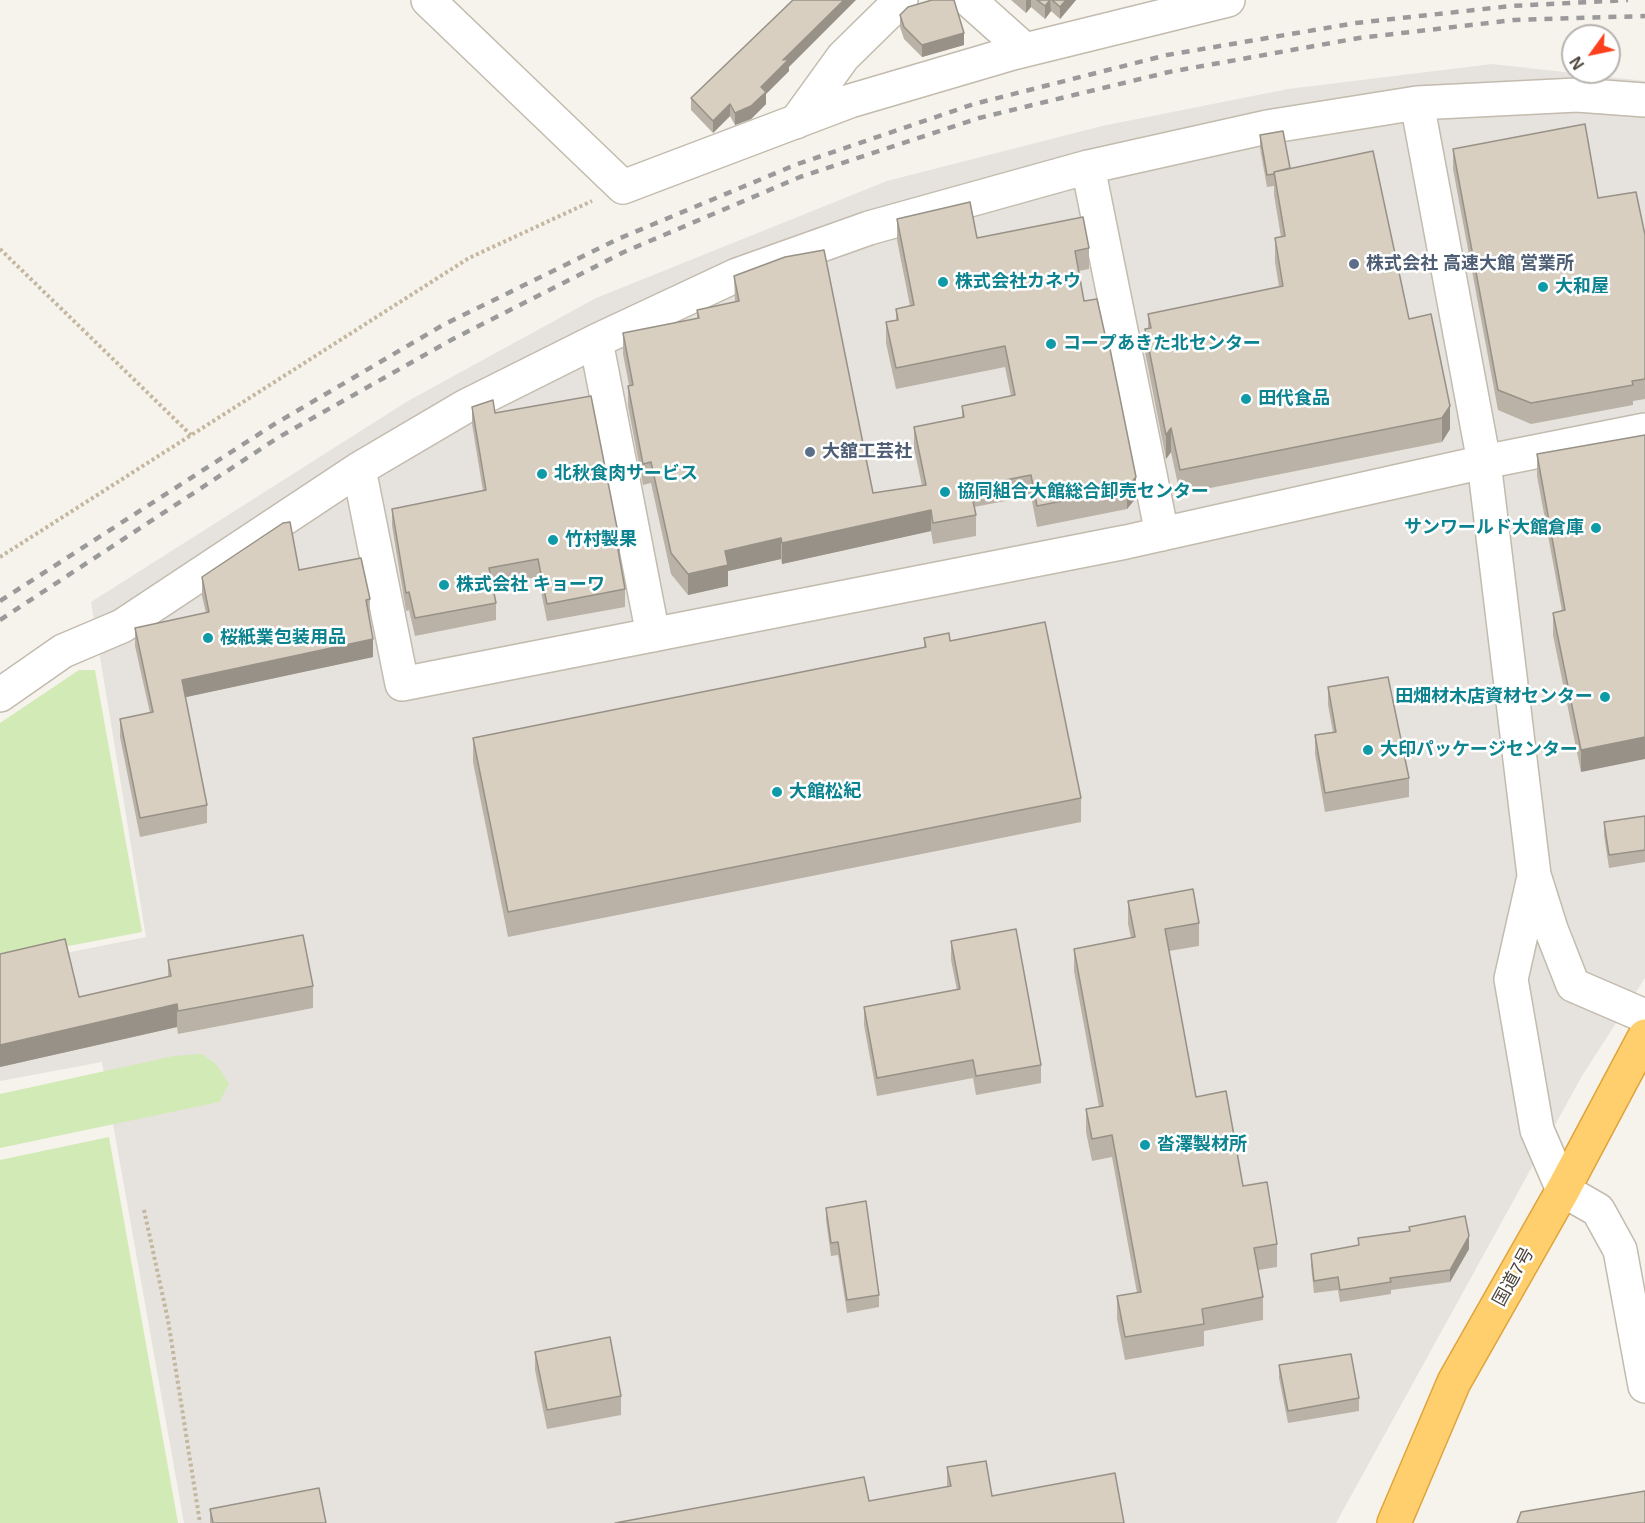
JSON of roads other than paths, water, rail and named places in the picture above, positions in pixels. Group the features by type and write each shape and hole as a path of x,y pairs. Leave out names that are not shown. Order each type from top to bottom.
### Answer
{"highway":[{"name":"国道7号","path":"1394,1523 1454,1382 1563,1190 1645,1035"}],"street":[{"path":"428,0 623,187 850,101 1025,50 1228,0"},
{"path":"796,122 843,57 901,0"},
{"path":"969,0 1025,50"},
{"path":"0,695 63,651 122,626 359,469 466,406 736,275 858,232 1088,167 1268,127 1416,103 1577,95 1645,100"},
{"path":"1416,103 1484,462 1534,875 1551,929 1573,985 1645,1016"},
{"path":"1088,167 1162,534"},
{"path":"596,341 653,635"},
{"path":"359,469 402,684 1162,534 1484,462 1645,430"},
{"path":"1534,875 1511,979 1537,1130 1563,1190 1598,1210 1620,1250 1645,1386"}],"railway":[{"path":"0,601 273,425 443,325 618,239 795,165 974,104 1167,55 1356,23 1511,6 1628,0"},
{"path":"0,620 279,437 453,339 624,252 800,177 979,118 1169,72 1359,38 1514,20 1645,16"}],"place":[{"name":"株式会社 高速大館 営業所","path":"1354,264"},
{"name":"株式会社カネウ","path":"943,282"},
{"name":"大和屋","path":"1543,287"},
{"name":"コープあきた北センター","path":"1051,344"},
{"name":"田代食品","path":"1246,399"},
{"name":"大舘工芸社","path":"810,452"},
{"name":"北秋食肉サービス","path":"542,474"},
{"name":"協同組合大館総合卸売センター","path":"945,492"},
{"name":"サンワールド大館倉庫","path":"1596,528"},
{"name":"竹村製果","path":"553,540"},
{"name":"株式会社 キョーワ","path":"444,585"},
{"name":"桜紙業包装用品","path":"208,638"},
{"name":"田畑材木店資材センター","path":"1605,697"},
{"name":"大印パッケージセンター","path":"1368,750"},
{"name":"大館松紀","path":"777,792"},
{"name":"沓澤製材所","path":"1145,1145"}]}
